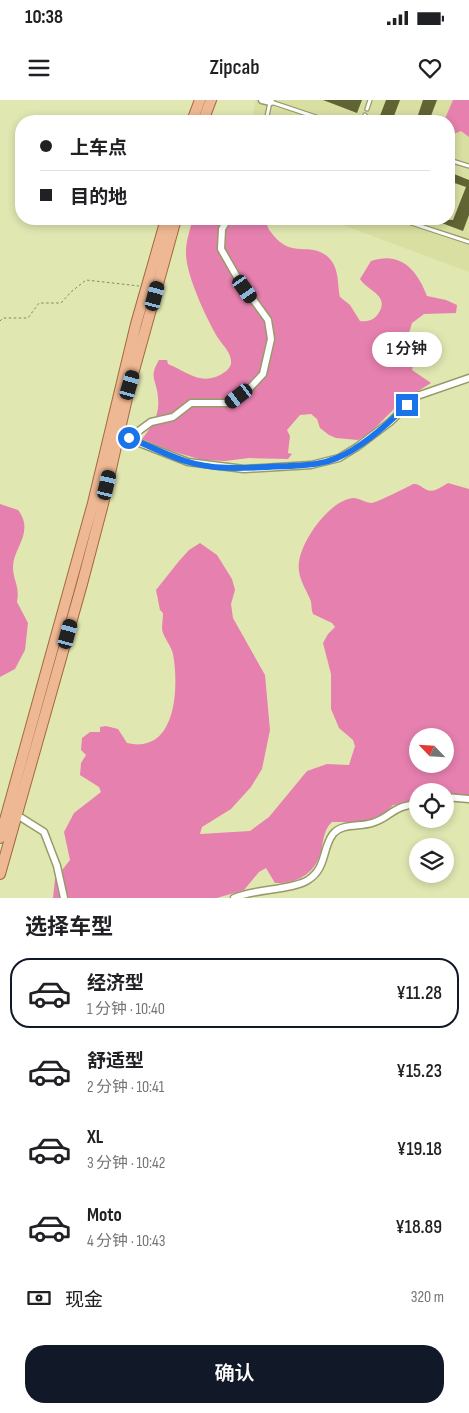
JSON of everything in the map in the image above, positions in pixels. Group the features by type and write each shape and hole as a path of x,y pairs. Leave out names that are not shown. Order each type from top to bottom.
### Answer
{"main road":[{"path":"194,115 200,100"},
{"path":"205,115 211,100"},
{"path":"0,838 91,512 121,385 164,225"},
{"path":"0,874 124,437 130,385 174,225"}],"street":[{"path":"262,100 271,101"},
{"path":"124,437 150,422 173,417 191,402 230,403 248,390 263,374 271,339 268,320 237,277 221,249 222,229 224,225"},
{"path":"124,437 188,462 209,466 244,469 310,465 339,458 357,447 390,422 417,396 469,378"},
{"path":"454,798 469,799"},
{"path":"234,898 306,882 316,874 326,854 331,836 337,830 373,823 398,807 409,805"},
{"path":"17,815 44,832 57,866 61,894 64,898"}],"lane":[{"path":"367,109 370,100"},
{"path":"268,115 271,101 311,115"},
{"path":"455,162 469,166"},
{"path":"417,225 469,242"}],"path":[{"path":"0,321 3,318 28,318 39,303 61,303 86,280 147,288"}],"shaded area":[{"path":"256,100 469,100 469,272 343,225 455,225 455,115 252,115"},
{"path":"453,100 469,100 469,137 461,131 455,134 455,115 447,115"},
{"path":"191,225 267,225 281,243 294,248 320,252 331,260 336,270 340,297 350,305 360,321 373,319 381,308 382,302 380,298 360,279 371,261 391,259 406,265 418,278 427,296 446,300 457,305 456,313 424,314 412,323 409,333 416,353 412,370 431,383 402,401 369,434 358,440 336,438 329,435 320,428 317,419 311,414 300,415 287,430 290,436 288,453 292,454 288,459 202,460 142,439 152,425 158,410 154,371 159,360 167,360 168,364 188,374 206,379 220,375 231,364 229,353 208,320 189,272 186,248"},
{"path":"448,483 469,489 469,796 454,794 454,783 409,783 409,804 393,805 382,816 370,822 332,822 326,830 320,856 316,864 306,875 284,883 275,883 266,868 259,872 244,890 217,898 53,898 55,879 70,860 64,832 74,813 101,792 99,787 80,775 81,763 86,755 81,750 82,738 90,732 100,732 100,727 106,726 118,729 127,743 144,744 156,739 165,729 171,715 174,699 175,668 172,651 162,629 163,613 160,610 156,590 189,550 200,543 217,555 232,579 235,590 231,604 233,618 265,675 270,730 262,769 251,787 231,809 202,827 200,834 250,831 269,817 307,771 327,764 349,765 355,746 353,740 339,728 331,709 331,674 323,643 335,627 332,623 313,614 311,601 299,571 302,550 308,538 324,516 344,501 353,498 372,503 413,484 431,491"},
{"path":"0,504 18,510 23,518 24,533 13,567 18,591 17,602 28,623 25,650 15,669 0,677"}],"building":[{"path":"323,100 362,100 357,113"},
{"path":"386,100 400,100 394,115 380,115"},
{"path":"423,100 437,100 431,115 418,115"},
{"path":"455,174 469,180 469,215 463,231 447,225 455,225 455,215 466,187 455,183"}],"route":[{"path":"129,438 188,462 209,466 244,469 310,465 339,458 357,447 390,422 407,405"}]}
